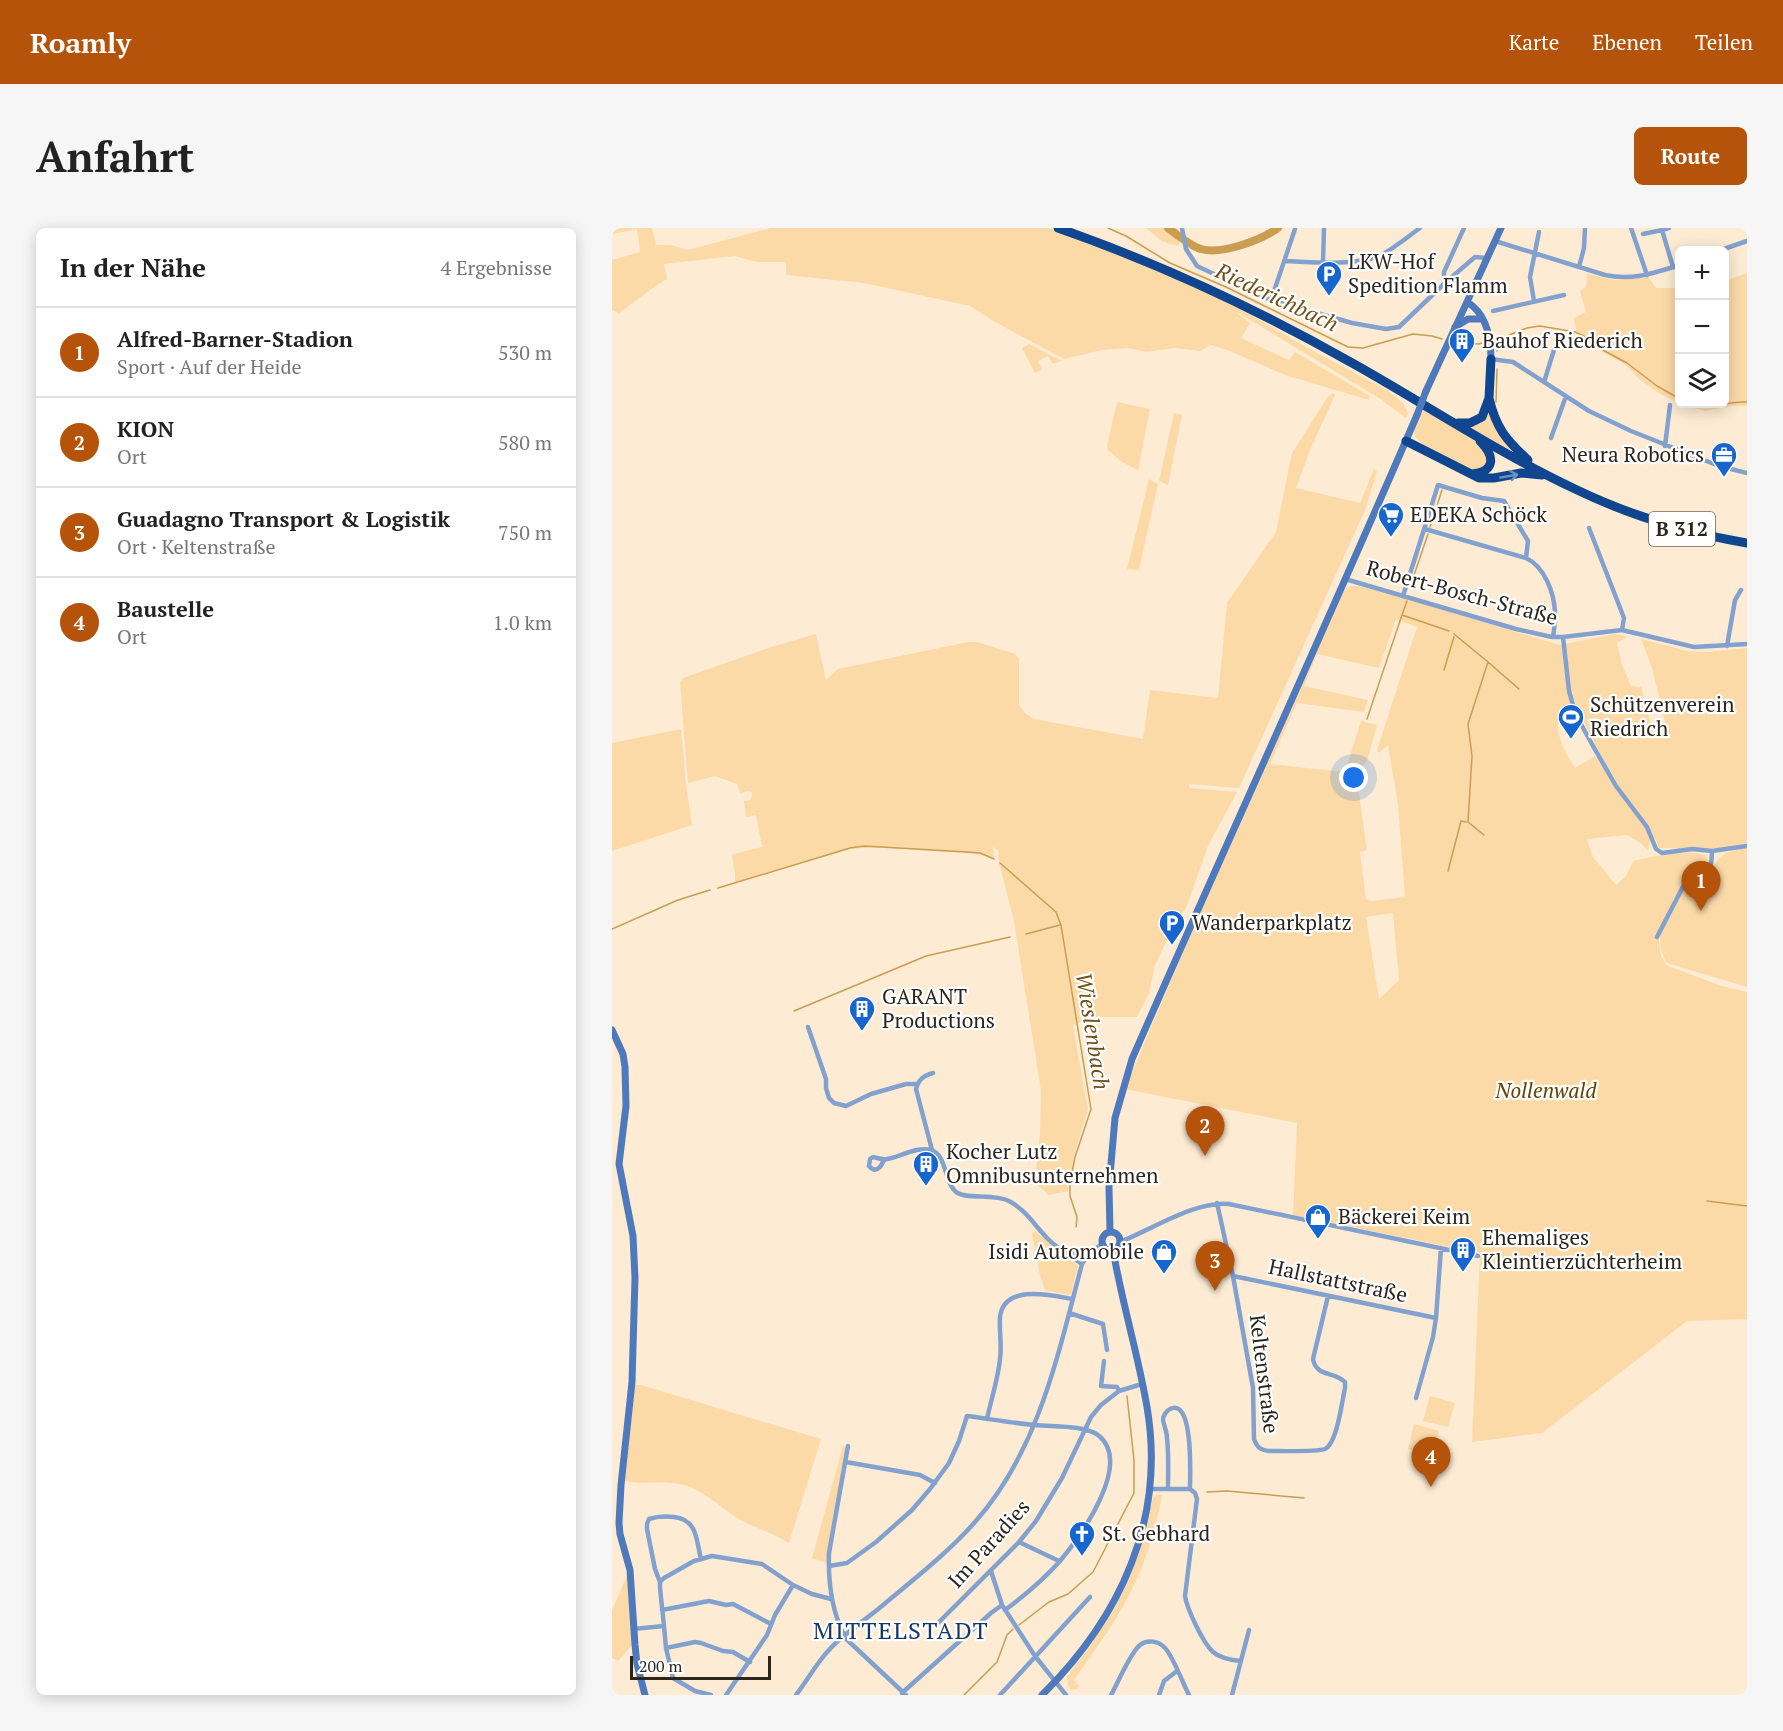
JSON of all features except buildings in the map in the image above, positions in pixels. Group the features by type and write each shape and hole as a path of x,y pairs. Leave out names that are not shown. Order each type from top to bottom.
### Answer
{"highway":[{"name":"B 312","path":"1058,228 1151,263 1242,305 1337,354 1544,474 1596,499 1648,519 1747,543"},
{"path":"1455,422 1464,424 1477,421 1482,417 1489,398 1491,360"},
{"path":"1489,398 1496,423 1504,437 1544,474"},
{"path":"1470,431 1488,449 1491,459 1484,472 1470,475"},
{"path":"1406,441 1470,475 1486,479 1521,473 1544,474"}],"main road":[{"path":"1110,1232 1109,1187 1115,1118 1132,1059 1406,441 1426,391 1501,228"},
{"path":"1467,302 1479,312 1489,334 1491,360"},
{"path":"1463,310 1482,321"},
{"path":"1455,327 1471,318 1482,321"},
{"path":"612,1030 625,1067 626,1106 619,1164 633,1236 636,1311 619,1523 632,1582 634,1645 645,1695"},
{"path":"1110,1232 1116,1234 1120,1242 1113,1250 1107,1250 1102,1244 1103,1236 1110,1232"},
{"path":"1042,1695 1085,1646 1111,1607 1128,1574 1143,1531 1151,1489 1151,1442 1142,1384 1113,1250"}],"street":[{"path":"1182,228 1186,249 1197,266 1271,300 1376,328 1395,328 1407,321 1475,257 1487,258"},
{"path":"1323,263 1324,228"},
{"path":"1284,261 1323,263 1378,257 1420,228"},
{"path":"1446,282 1444,272 1464,228"},
{"path":"1579,267 1584,248 1585,228"},
{"path":"1631,228 1647,275"},
{"path":"1643,234 1669,228"},
{"path":"1271,300 1294,229"},
{"path":"1495,242 1620,278 1647,275 1673,267 1662,230"},
{"path":"1534,301 1530,277 1539,232"},
{"path":"1729,247 1747,241"},
{"path":"1493,312 1564,295"},
{"path":"1544,382 1554,350"},
{"path":"1491,360 1513,362 1599,416 1665,446 1719,466 1747,473"},
{"path":"1551,438 1566,396"},
{"path":"1665,446 1670,405"},
{"path":"1403,596 1438,485 1482,498 1504,501 1528,541 1526,558"},
{"path":"1589,528 1624,618 1622,630"},
{"path":"1425,529 1526,558 1532,562 1541,571 1551,591 1556,614 1553,637"},
{"name":"Robert-Bosch-Straße","path":"1345,579 1516,629 1553,637 1622,630 1694,647 1747,644"},
{"path":"1727,646 1735,600 1741,590"},
{"path":"1563,637 1569,691 1576,715 1616,786 1647,826 1656,849 1662,853 1692,849 1712,851 1747,846"},
{"path":"1657,937 1688,877 1704,875 1708,872 1711,867 1712,851"},
{"path":"808,1027 826,1079 829,1098 834,1103 846,1106 871,1094 906,1084 917,1084"},
{"path":"933,1073 922,1077 915,1089 932,1150 940,1158 951,1187 963,1196 990,1196 1008,1200 1023,1210 1050,1240 1082,1264"},
{"path":"884,1160 924,1149 932,1150"},
{"path":"1120,1242 1201,1206 1217,1203 1478,1256"},
{"name":"Keltenstraße","path":"1217,1203 1253,1388 1254,1439 1257,1447 1263,1450 1322,1450 1331,1445 1345,1382 1340,1377 1317,1370 1313,1359 1328,1296"},
{"path":"796,1695 828,1651 961,1537 1003,1486 1021,1456 1035,1425 1050,1381 1082,1264 1094,1248 1102,1244"},
{"path":"1416,1398 1433,1337 1441,1248"},
{"path":"1065,1251 1086,1256"},
{"name":"Hallstattstraße","path":"1233,1276 1436,1318"},
{"path":"987,1419 1000,1360 1000,1316 1007,1301 1013,1297 1032,1295 1052,1295 1072,1299"},
{"path":"1069,1313 1103,1324 1107,1350"},
{"path":"1104,1361 1101,1386 1117,1387 1119,1391"},
{"name":"Im Paradies","path":"935,1626 1019,1542 1050,1501 1091,1417 1101,1405 1119,1391 1142,1384"},
{"path":"1168,1489 1167,1435 1163,1418 1171,1408 1181,1410 1184,1414 1189,1440 1190,1489"},
{"path":"829,1566 847,1563 876,1542 912,1510 935,1483 952,1456 967,1416 1085,1429 1098,1435 1104,1442 1109,1462 1108,1480 1089,1520 1059,1561 1019,1600 984,1620 904,1694 844,1636 831,1599 829,1566 829,1553 848,1446"},
{"path":"846,1462 920,1475 935,1483"},
{"path":"1151,1489 1190,1489 1195,1493 1197,1499 1185,1596 1187,1606 1207,1645 1214,1653 1240,1661"},
{"path":"701,1559 691,1524 679,1518 666,1516 650,1519 646,1524 655,1569 660,1582 666,1648 673,1678 695,1691 711,1695"},
{"path":"1019,1542 1059,1561"},
{"path":"660,1582 701,1559 712,1556 762,1564 792,1585 831,1599"},
{"path":"991,1571 1004,1608 1035,1656 1066,1695"},
{"path":"726,1695 767,1635 792,1585"},
{"path":"1000,1695 1090,1597"},
{"path":"662,1610 709,1601 726,1605 733,1604 771,1624"},
{"path":"633,1629 664,1626"},
{"path":"1232,1695 1249,1630"},
{"path":"1111,1695 1135,1651 1140,1644 1149,1641 1165,1648 1189,1695"},
{"path":"666,1648 701,1642 723,1651 733,1652 750,1662"},
{"path":"1159,1695 1164,1681 1177,1671"}],"green space":[{"path":"612,228 652,228 656,245 670,245 688,250 771,228 1049,228 1137,261 1232,304 1387,390 1403,403 1408,413 1406,418 1379,398 1237,312 1250,323 1241,338 1289,360 1295,352 1370,396 1369,400 1285,375 1211,345 1200,351 1175,348 1146,352 1128,348 1102,350 1064,359 970,306 864,283 786,275 786,262 756,262 735,256 664,264 667,279 619,313 612,310 612,260 640,252 637,229 612,234"},
{"path":"1146,228 1178,228 1179,246 1163,242"},
{"path":"1747,273 1747,406 1729,407 1729,280"},
{"path":"1587,274 1615,280 1648,277 1656,288 1675,288 1675,401 1662,395 1639,379 1626,365 1592,346 1577,334 1574,318 1586,312 1580,291 1586,287"},
{"path":"1029,344 1062,361 1053,364 1048,356 1038,361 1042,370 1035,373 1022,348"},
{"path":"1333,393 1335,395 1296,488 1360,503 1374,469 1377,471 1365,510 1239,788 1189,784 1190,788 1237,792 1208,846 1186,908 1173,927 1155,965 1149,993 1137,1017 1094,1017 1073,1025 1088,1110 1075,1151 1068,1191 1049,1195 1035,1183 1041,1091 1014,921 999,863 998,850 993,847 994,858 972,854 902,849 850,849 735,883 733,854 762,847 756,815 746,817 744,801 751,800 752,793 749,791 740,793 737,784 715,776 688,783 680,682 683,678 816,634 826,680 838,669 977,642 1015,654 1019,659 1019,705 1026,714 1034,719 1143,739 1150,690 1218,698 1227,603 1276,532 1292,453 1329,395"},
{"path":"1117,402 1150,409 1138,470 1122,462 1108,450"},
{"path":"1424,408 1483,447 1487,464 1473,472 1425,446 1416,438 1414,431"},
{"path":"1694,408 1722,408 1705,411"},
{"path":"1488,410 1510,447 1508,449 1468,427"},
{"path":"1174,413 1182,415 1168,485 1159,481"},
{"path":"1149,479 1158,484 1139,570 1127,569"},
{"name":"Nollenwald","path":"1350,586 1359,586 1560,645 1615,634 1626,636 1617,642 1622,665 1631,686 1641,687 1651,725 1665,722 1652,668 1641,639 1687,651 1708,652 1747,648 1747,845 1721,849 1659,848 1655,838 1650,841 1648,851 1642,844 1627,835 1587,839 1593,857 1616,885 1626,876 1633,861 1687,852 1705,855 1709,866 1713,868 1723,855 1747,848 1747,987 1667,963 1661,951 1660,936 1652,931 1659,937 1660,953 1668,966 1722,986 1747,992 1747,1319 1687,1321 1542,1433 1472,1442 1480,1253 1293,1215 1297,1123 1125,1089 1207,896 1343,592","holes":["1396,619 1417,627 1377,750 1379,753 1388,745 1398,804 1405,897 1371,901 1366,899 1360,852 1367,850 1356,773 1367,761 1377,725 1361,721 1345,772 1270,764 1297,703 1364,712 1368,700 1304,686 1317,654 1379,668","1572,692 1578,710 1599,752 1637,817 1595,756 1575,768 1568,756 1562,744 1558,723 1559,716 1573,714 1568,696","1393,913 1399,980 1379,999 1366,917"]},
{"path":"681,729 692,825 612,851 612,743"},
{"path":"1035,1231 1078,1266 1071,1294 1045,1290 1032,1233"},
{"path":"634,1385 641,1385 821,1439 789,1543 739,1519 706,1495 692,1488 676,1484 624,1481"},
{"path":"1430,1396 1455,1403 1448,1427 1423,1421"},
{"path":"1414,1424 1439,1431 1432,1456 1408,1449"},
{"path":"843,1446 845,1447 844,1468 827,1563 812,1558"},
{"path":"1156,1495 1162,1495 1158,1516 1137,1579 1116,1618 1074,1680 1079,1686 1071,1690 1067,1677 1115,1608 1131,1575 1146,1532 1153,1498"},
{"path":"627,1575 632,1645 618,1661 612,1658 612,1611"}],"waterway":[{"name":"Riederichbach","path":"1108,228 1126,236 1170,263 1226,287 1348,347 1363,348 1413,334 1442,339"},
{"path":"1168,228 1193,246 1210,250 1241,245 1278,228"},
{"name":"Riederichbach","path":"1494,341 1527,328 1540,326 1575,332 1627,363 1657,386 1675,396"},
{"path":"1497,340 1497,351"},
{"name":"Riederichbach","path":"1456,342 1479,344 1486,342"},
{"path":"1496,402 1497,369"},
{"name":"Riederichbach","path":"1729,403 1747,402"},
{"path":"1430,527 1442,490"},
{"path":"1411,584 1428,534"},
{"path":"1407,601 1402,615 1449,631"},
{"path":"1367,719 1402,615"},
{"path":"1454,634 1488,662 1468,724 1472,756 1468,822 1484,835"},
{"path":"1444,670 1454,637"},
{"path":"1488,662 1519,689"},
{"path":"1448,871 1461,821 1466,822"},
{"name":"Wieslenbach","path":"718,888 850,848 864,846 980,853 994,859"},
{"name":"Wieslenbach","path":"1000,863 1056,912 1061,925 1091,1109 1075,1157 1070,1183 1070,1196 1077,1217 1076,1227"},
{"name":"Wieslenbach","path":"612,929 678,900 710,890"},
{"path":"1026,934 1060,925"},
{"path":"794,1011 926,956 1010,937"},
{"path":"1707,1201 1747,1206"},
{"name":"Wieslenbach","path":"1019,1625 1049,1602 1068,1594 1093,1572 1134,1493 1134,1460 1127,1396"},
{"path":"1207,1492 1227,1491 1304,1498"},
{"name":"Wieslenbach","path":"964,1695 997,1662 1007,1635 1013,1629"}],"place":[{"name":"LKW-Hof Spedition Flamm","path":"1329,297"},
{"name":"Bauhof Riederich","path":"1462,364"},
{"name":"Neura Robotics","path":"1724,478"},
{"name":"EDEKA Schöck","path":"1391,538"},
{"name":"Schützenverein Riedrich","path":"1571,740"},
{"name":"Alfred-Barner-Stadion","path":"1701,911"},
{"name":"Wanderparkplatz","path":"1172,946"},
{"name":"GARANT Productions","path":"862,1032"},
{"name":"KION","path":"1205,1156"},
{"name":"Kocher Lutz Omnibusunternehmen","path":"926,1187"},
{"name":"Bäckerei Keim","path":"1318,1240"},
{"name":"Ehemaliges Kleintierzüchterheim","path":"1463,1273"},
{"name":"Isidi Automobile","path":"1164,1275"},
{"name":"Guadagno Transport & Logistik","path":"1215,1291"},
{"name":"Baustelle","path":"1431,1487"},
{"name":"St. Gebhard","path":"1082,1557"}],"district":[{"name":"MITTELSTADT","path":"901,1631"}]}
